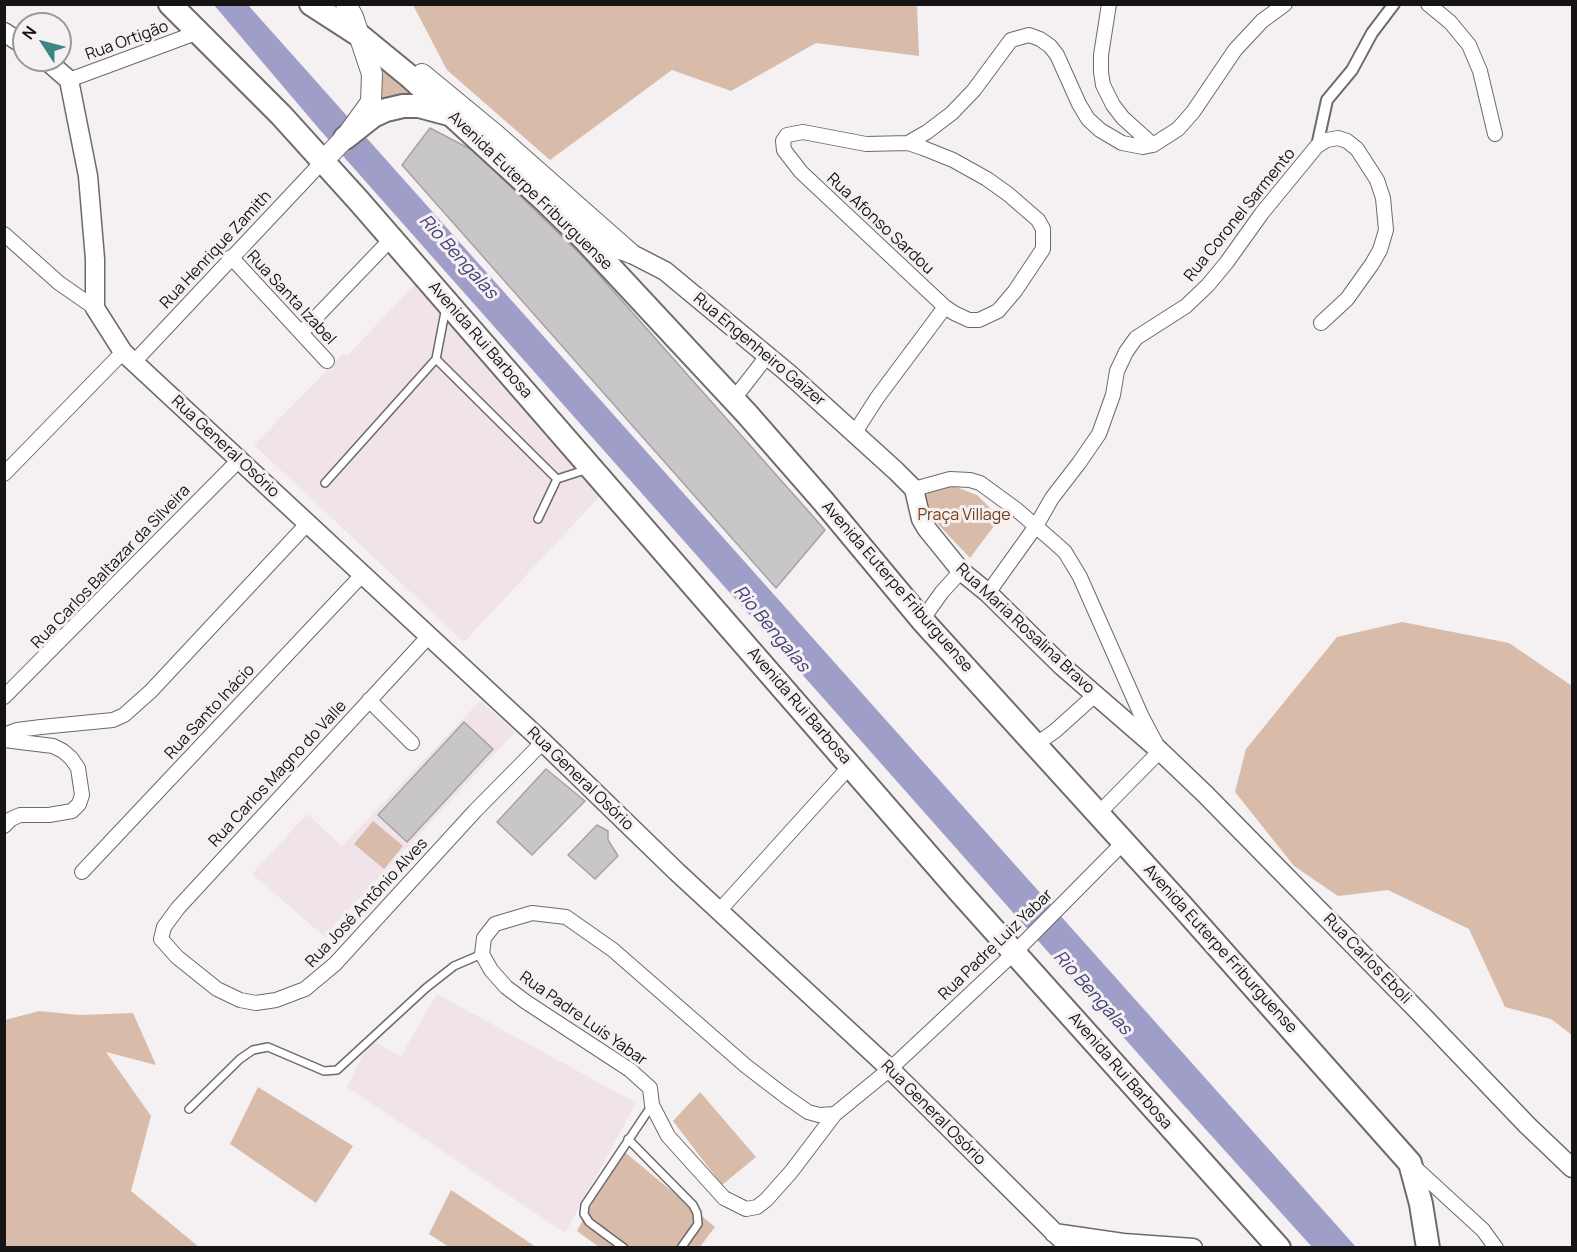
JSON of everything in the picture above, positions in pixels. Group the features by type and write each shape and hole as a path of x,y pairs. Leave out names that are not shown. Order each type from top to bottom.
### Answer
{"main road":[{"name":"Avenida Rui Barbosa","path":"170,4 196,33 280,115 392,238 1014,953 1279,1248"},
{"name":"Avenida Euterpe Friburguense","path":"311,4 352,19 585,240 733,399 823,501 922,620 1099,813 1123,843 1410,1163 1421,1204 1428,1248"},
{"path":"323,161 345,138 371,102 372,74 352,19"},
{"path":"352,19 496,135 630,253"},
{"path":"345,138 373,116 403,106 419,106 453,115"}],"street":[{"path":"1109,4 1101,55 1104,85 1113,105 1123,118 1153,145"},
{"path":"908,143 952,113 974,90 1011,40 1029,35 1050,46 1057,55 1079,104 1088,119 1100,130 1122,143 1143,147 1153,145 1178,129 1193,112 1235,50 1262,21 1285,4"},
{"name":"Rua Coronel Sarmento","path":"1317,146 1327,100 1352,69 1372,33 1394,4"},
{"path":"1428,4 1450,22 1469,45 1480,71 1495,134"},
{"name":"Rua Ortigão","path":"69,80 196,33"},
{"path":"60,72 69,80 81,137 92,213 95,308"},
{"name":"Rua Afonso Sardou","path":"908,143 866,144 803,132 787,135 783,141 784,150 791,161 807,178 945,307"},
{"name":"Rua Coronel Sarmento","path":"988,593 1036,526 1052,498 1099,434 1107,417 1117,371 1136,338 1185,306 1208,285 1262,213 1317,146 1338,138 1347,141 1357,149 1377,180 1383,198 1386,230 1380,250 1372,264 1347,299 1321,323"},
{"path":"854,434 877,398 945,307 969,320 979,320 998,311 1044,249 1043,229 1031,212 987,179 944,156 908,143"},
{"name":"Rua Henrique Zamith","path":"4,474 129,357 231,257 323,161"},
{"name":"Rua General Osório","path":"4,234 59,283 95,308 129,357 890,1069 1070,1248"},
{"path":"302,332 392,238"},
{"name":"Rua Engenheiro Gaizer","path":"585,240 630,253 665,271 768,355 914,489"},
{"name":"Rua Santa Izabel","path":"231,257 327,361"},
{"path":"733,399 768,355"},
{"name":"Rua Carlos Baltazar da Silveira","path":"4,697 240,459"},
{"path":"914,489 950,479 970,480 989,488 1065,552 1080,577 1142,717 1160,751 1099,813"},
{"name":"Rua Maria Rosalina Bravo","path":"914,489 921,519 961,570 988,593 1062,666 1160,751"},
{"path":"4,735 17,730 113,720 124,715 151,691 307,524"},
{"path":"922,620 961,570"},
{"name":"Rua Santo Inácio","path":"82,872 362,575"},
{"name":"Rua Carlos Magno do Valle","path":"161,939 164,927 178,908 428,637"},
{"path":"1035,745 1055,731 1095,695"},
{"path":"369,700 412,743"},
{"path":"4,740 46,745 63,751 78,768 82,795 79,804 72,811 49,815 20,815 11,819 4,826"},
{"name":"Rua José Antônio Alves","path":"161,939 199,976 229,996 240,1000 256,1003 276,1000 305,989 335,964 475,811 543,742"},
{"name":"Rua Carlos Eboli","path":"1160,751 1255,844 1527,1125 1572,1168"},
{"path":"719,911 851,765"},
{"name":"Rua Padre Luiz Yabar","path":"890,1069 1014,953 1123,843"},
{"path":"482,954 484,938 495,924 532,913 566,917 613,950 737,1059 785,1096 808,1112 819,1115 835,1114"},
{"name":"Rua Padre Luís Yabar","path":"482,954 490,970 506,987 630,1070 650,1088 652,1105 668,1136 724,1198 746,1209 757,1207 779,1187 835,1114 890,1069"},
{"name":"Avenida Euterpe Friburguense","path":"1410,1163 1484,1230 1496,1248"},
{"path":"1054,1233 1120,1245 1193,1248"}],"lane":[{"path":"325,483 436,359 447,301"},
{"path":"436,359 557,479"},
{"path":"538,519 557,479 591,467"},
{"path":"189,1109 240,1059 253,1050 268,1047 324,1071 337,1070 426,988 454,966 482,954"},
{"path":"624,1248 589,1222 584,1214 585,1205 652,1105"},
{"path":"628,1139 693,1205 698,1224 681,1248"}],"shaded area":[{"path":"415,284 600,496 464,642 254,445 343,354 348,355"},
{"path":"480,701 515,732 324,936 252,874 307,814 342,846"},
{"path":"437,994 636,1103 565,1233 347,1087 370,1040 401,1056"}],"green space":[{"path":"413,5 917,5 919,56 816,43 731,91 672,70 550,160 447,70"},
{"path":"384,67 416,94 380,101"},
{"name":"Praça Village","path":"942,485 956,487 977,495 1000,518 970,558 933,519 924,496"},
{"path":"1402,622 1509,643 1572,686 1572,1035 1551,1019 1505,1007 1469,929 1388,890 1338,896 1294,866 1235,792 1246,749 1337,637"},
{"path":"373,821 403,846 384,869 354,844"},
{"path":"39,1011 80,1015 133,1013 156,1065 106,1052 151,1116 131,1191 199,1247 5,1247 5,1020"},
{"path":"258,1087 353,1146 316,1203 230,1144"},
{"path":"700,1092 756,1157 722,1185 673,1121"},
{"path":"621,1149 715,1227 699,1248 599,1247 577,1231"},
{"path":"451,1190 536,1247 449,1247 429,1234"}],"water":[{"name":"Rio Bengalas","path":"214,5 248,5 1356,1247 1312,1247 320,130"}],"building":[{"path":"430,128 474,151 585,259 825,530 776,588 402,165"},
{"path":"464,722 493,749 407,842 378,815"},
{"path":"546,769 585,801 532,855 497,822"},
{"path":"597,825 608,831 608,840 618,856 595,879 568,855"}]}
